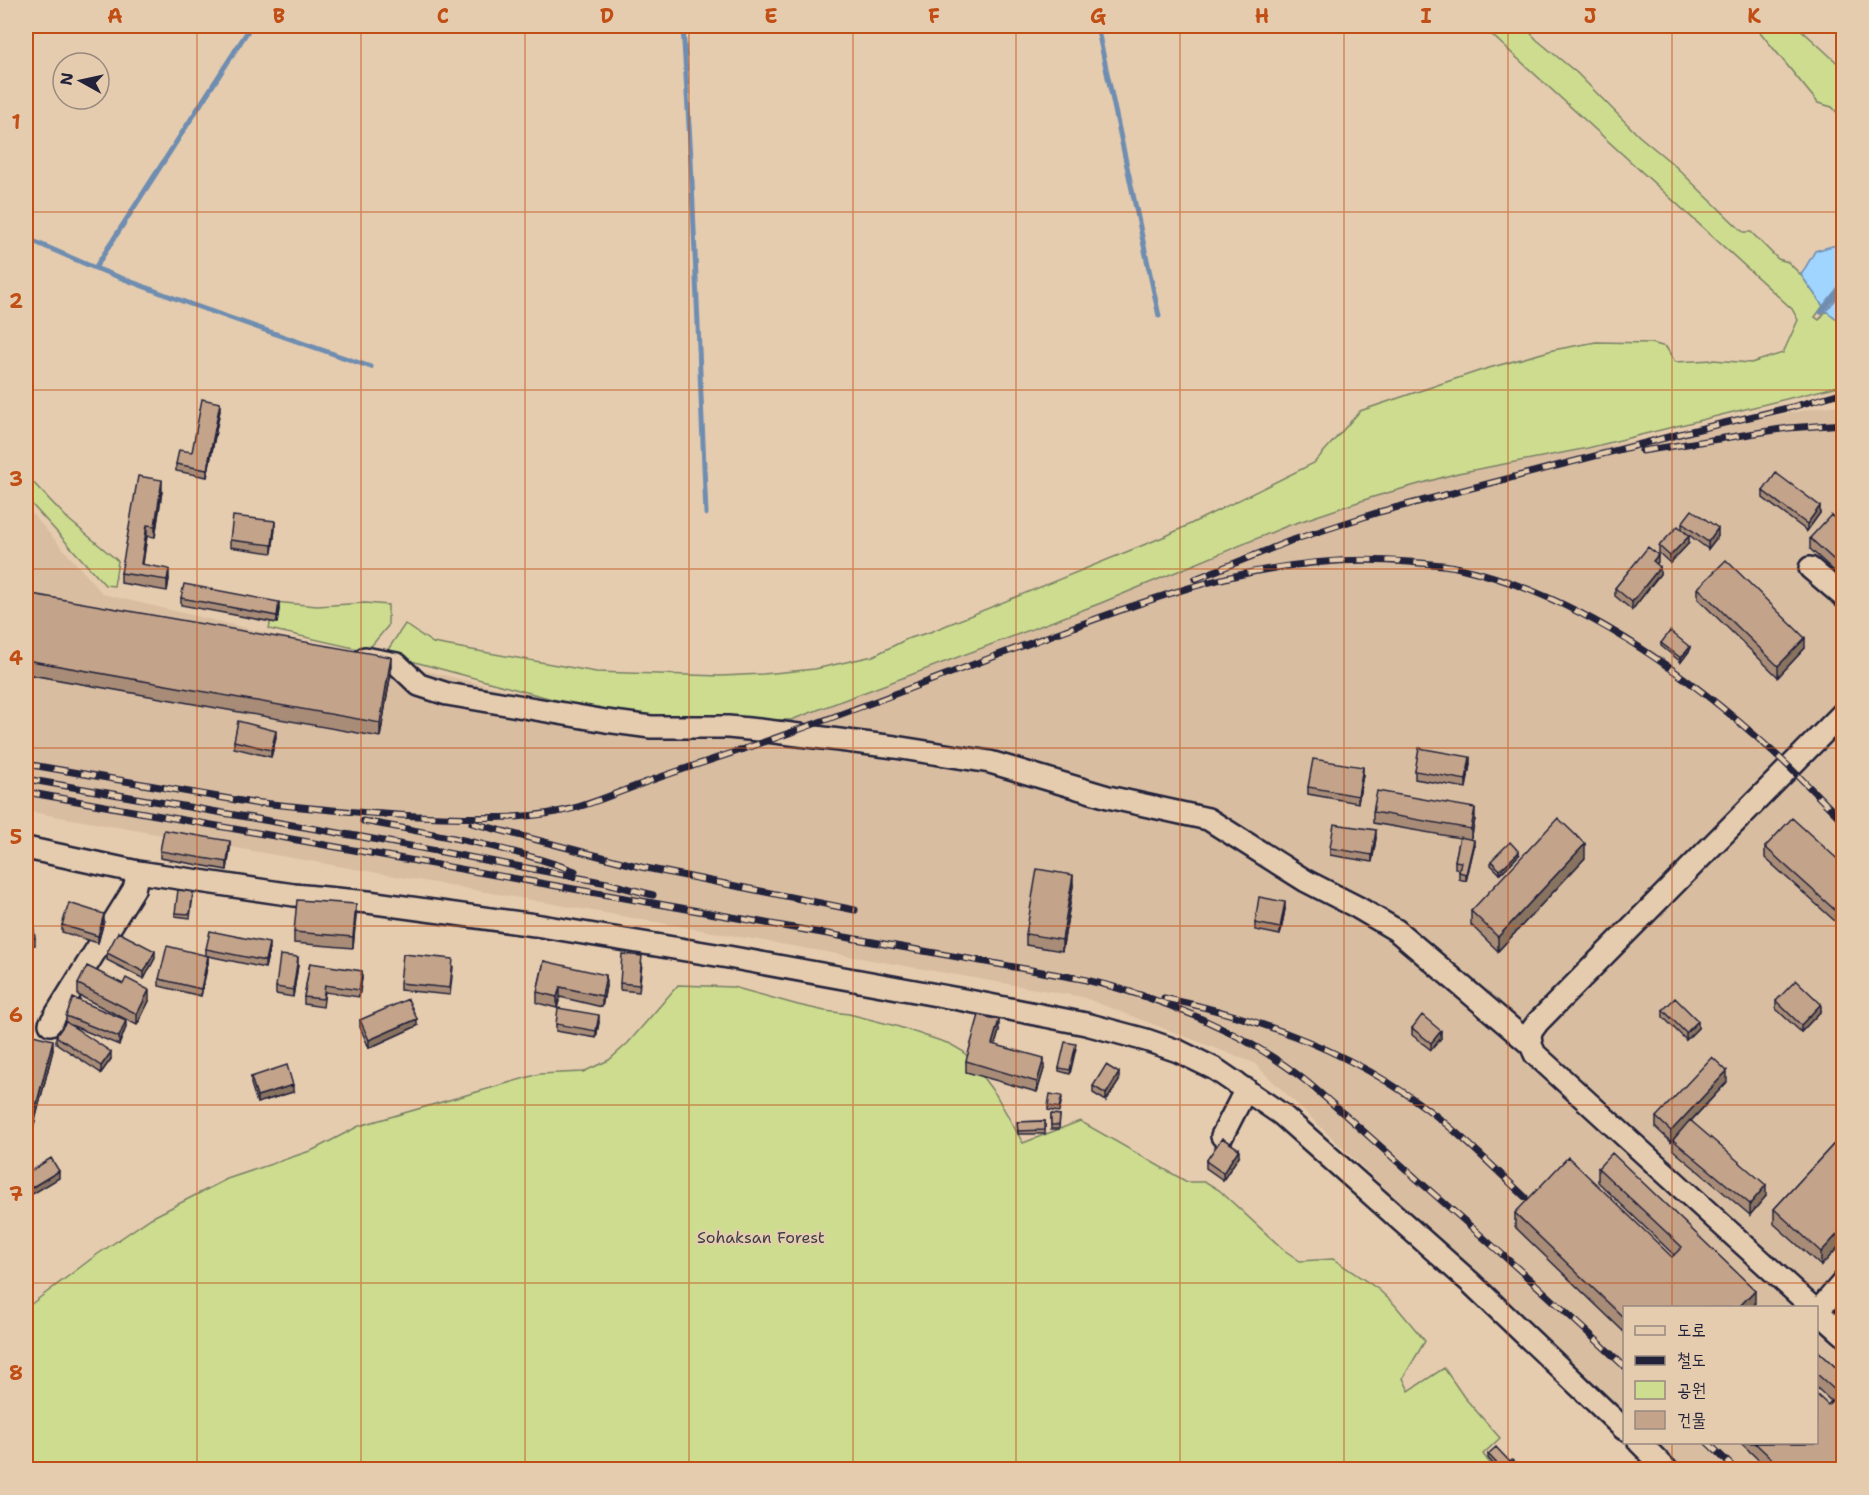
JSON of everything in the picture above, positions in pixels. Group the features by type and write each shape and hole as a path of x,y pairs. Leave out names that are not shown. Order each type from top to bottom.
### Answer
{"street":[{"path":"1810,568 1844,597"},
{"path":"347,654 397,664 418,685 447,694 606,721 651,726 749,729 948,754 990,762 1108,798 1208,819 1306,881 1396,930 1531,1046"},
{"path":"1812,1306 1535,1054 1531,1046 1530,1033 1538,1022 1844,712"},
{"path":"26,848 138,872 535,925 964,1000 1086,1024 1178,1051 1215,1069 1281,1114 1471,1283 1623,1428"},
{"path":"51,1024 134,889 138,872"},
{"path":"1222,1136 1246,1089"},
{"path":"1818,1308 1844,1281"},
{"path":"1818,1312 1844,1335"},
{"path":"1640,1444 1667,1470"}],"shaded area":[{"path":"1843,405 1843,1469 1678,1469 1651,1444 1818,1444 1818,1306 1623,1306 1623,1417 1254,1063 1082,997 26,811 26,507 103,594 612,715 703,719 1373,497 1458,473"}],"green space":[{"path":"1482,26 1524,26 1537,40 1577,73 1639,136 1673,164 1743,232 1751,232 1778,259 1788,262 1801,275 1823,306 1815,317 1819,320 1826,311 1843,323 1843,385 1588,448 1458,473 1373,497 1287,526 1101,603 791,720 612,715 385,654 405,624 433,643 596,672 721,676 815,669 873,656 907,639 930,632 1168,535 1314,463 1360,411 1482,370 1553,350 1596,342 1651,343 1666,347 1675,362 1713,360 1751,363 1783,353 1798,320 1792,309"},
{"path":"1767,26 1797,26 1843,68 1843,119 1832,107 1818,103 1760,32"},
{"path":"26,475 68,519 118,561 114,586 105,585 26,498"},
{"path":"274,602 317,606 365,603 388,605 388,626 367,651 269,629"},
{"name":"Sohaksan Forest","path":"678,985 733,987 798,1005 849,1014 896,1026 950,1044 964,1052 996,1095 1023,1143 1080,1121 1187,1182 1206,1182 1219,1190 1284,1250 1300,1261 1333,1259 1378,1289 1395,1305 1425,1341 1403,1378 1409,1391 1444,1368 1464,1397 1500,1438 1483,1454 1495,1470 26,1470 26,1308 95,1256 151,1218 227,1179 313,1150 359,1126 539,1074 583,1072 609,1060 628,1043"}],"water":[{"path":"1843,243 1843,281 1823,306 1801,275 1815,251"},
{"path":"1843,291 1843,323 1826,311"}],"building":[{"path":"202,399 220,403 207,470 176,464 179,450 192,452"},
{"path":"1776,473 1820,506 1807,524 1763,491"},
{"path":"138,476 162,480 155,526 147,525 141,564 169,569 167,580 121,573"},
{"path":"1692,510 1718,528 1708,542 1682,523"},
{"path":"1831,515 1844,527 1844,569 1810,538"},
{"path":"233,516 275,521 272,545 230,540"},
{"path":"1678,526 1689,536 1670,556 1659,546"},
{"path":"1648,547 1658,555 1653,561 1660,567 1632,602 1615,588"},
{"path":"1726,560 1805,638 1778,666 1698,588"},
{"path":"184,584 279,602 277,616 181,598"},
{"path":"26,593 391,657 380,723 26,660"},
{"path":"1670,631 1690,647 1681,658 1661,643"},
{"path":"238,721 276,731 271,750 234,741"},
{"path":"1419,748 1470,757 1466,780 1415,771"},
{"path":"1313,759 1363,767 1358,796 1308,787"},
{"path":"1377,791 1475,808 1471,829 1373,812"},
{"path":"1558,818 1585,844 1498,937 1471,911"},
{"path":"1792,818 1844,865 1844,903 1836,911 1765,847"},
{"path":"1334,824 1376,830 1372,855 1330,848"},
{"path":"164,830 230,841 227,862 160,851"},
{"path":"1460,837 1474,840 1466,874 1459,872 1461,862 1455,861"},
{"path":"1510,842 1519,852 1500,870 1491,861"},
{"path":"1037,869 1073,875 1062,940 1026,934"},
{"path":"178,890 193,892 190,914 175,913"},
{"path":"1259,897 1285,902 1280,928 1255,923"},
{"path":"297,900 356,904 353,937 294,932"},
{"path":"69,903 104,914 98,936 62,925"},
{"path":"33,921 35,938 26,939 26,922"},
{"path":"210,931 269,943 265,961 206,949"},
{"path":"118,932 155,951 144,972 107,953"},
{"path":"167,946 208,956 201,989 159,979"},
{"path":"403,954 453,959 450,988 400,983"},
{"path":"622,954 642,956 639,985 620,983"},
{"path":"280,955 298,957 293,990 276,987"},
{"path":"544,961 606,975 602,996 560,987 557,997 537,992"},
{"path":"310,963 362,971 359,990 325,985 323,999 304,997"},
{"path":"87,966 123,984 126,978 149,990 137,1014 78,984"},
{"path":"26,979 28,979 28,1011 26,1011"},
{"path":"1796,980 1821,1004 1801,1025 1776,1001"},
{"path":"73,998 126,1020 119,1037 66,1016"},
{"path":"1675,998 1698,1021 1686,1033 1663,1010"},
{"path":"408,999 417,1019 369,1040 360,1020"},
{"path":"558,1008 599,1015 596,1031 556,1024"},
{"path":"979,1015 999,1020 992,1044 1044,1058 1037,1082 966,1061"},
{"path":"1422,1015 1441,1031 1431,1043 1412,1028"},
{"path":"66,1022 111,1052 101,1066 56,1036"},
{"path":"29,1034 53,1040 31,1126 26,1124 26,1049"},
{"path":"1065,1042 1076,1044 1070,1070 1059,1068"},
{"path":"1712,1057 1727,1071 1671,1131 1656,1117"},
{"path":"287,1065 293,1085 257,1096 251,1077"},
{"path":"1106,1065 1119,1073 1106,1094 1093,1086"},
{"path":"1050,1094 1062,1096 1059,1108 1048,1106"},
{"path":"1051,1114 1060,1115 1059,1125 1051,1125"},
{"path":"1690,1120 1766,1185 1750,1204 1673,1140"},
{"path":"1045,1121 1045,1130 1018,1131 1017,1122"},
{"path":"1844,1133 1844,1227 1821,1252 1774,1209"},
{"path":"1222,1138 1239,1149 1223,1173 1206,1161"},
{"path":"1612,1153 1755,1290 1740,1306 1623,1306 1623,1317 1515,1213 1568,1157 1672,1257 1682,1247 1598,1168"},
{"path":"51,1158 59,1171 26,1191 26,1174"},
{"path":"1818,1351 1844,1375 1844,1470 1784,1470 1756,1444 1818,1444 1818,1396 1828,1405 1838,1393 1818,1375"},
{"path":"1496,1447 1510,1462 1502,1469 1488,1454"},
{"path":"1512,1460 1520,1470 1502,1470"}],"waterway":[{"path":"95,268 251,26"},
{"path":"683,26 706,514"},
{"path":"1097,26 1159,316"},
{"path":"26,238 95,268 190,304 371,367"},
{"path":"1821,312 1844,285"}],"railway":[{"path":"1195,579 1290,541 1379,512 1844,392"},
{"path":"1642,451 1788,428 1844,424"},
{"path":"253,802 395,815 487,818 547,814 572,809 786,734 1171,593 1263,570 1310,563 1359,560 1409,562 1460,568 1503,580 1545,596 1586,616 1626,639 1701,691 1780,758 1844,822"},
{"path":"26,764 259,804"},
{"path":"26,779 362,837 607,883 653,895"},
{"path":"26,792 1082,979 1141,995 1229,1032 1257,1047 1307,1082 1623,1365"},
{"path":"363,821 523,854 575,871"},
{"path":"472,823 641,867 855,910"},
{"path":"1164,998 1266,1026 1300,1038 1364,1068 1437,1116 1525,1197"},
{"path":"1709,1444 1736,1470"}]}
